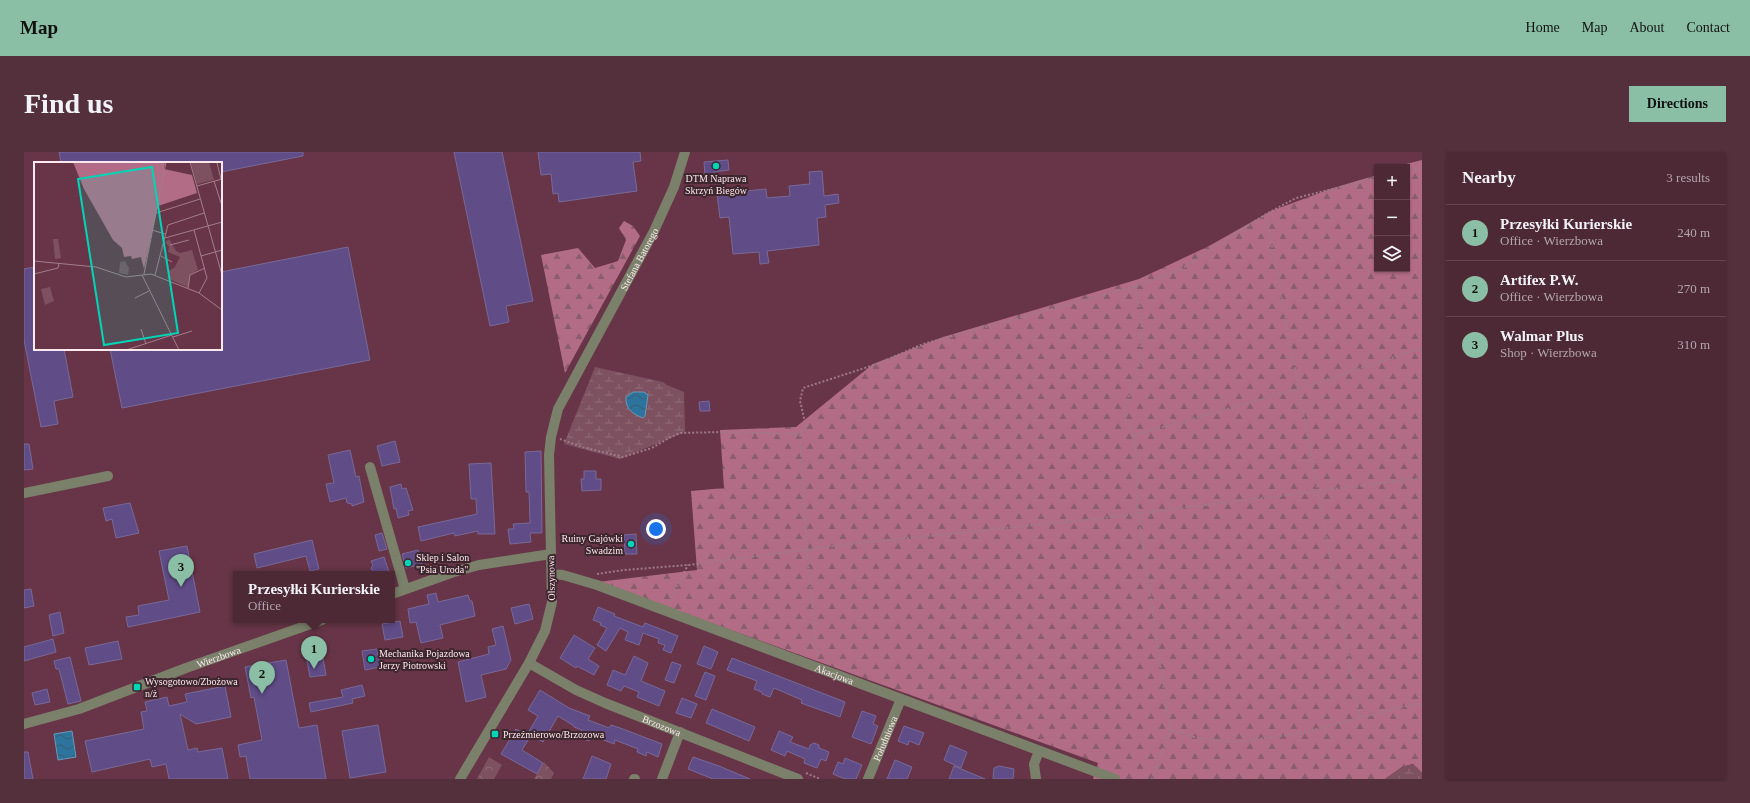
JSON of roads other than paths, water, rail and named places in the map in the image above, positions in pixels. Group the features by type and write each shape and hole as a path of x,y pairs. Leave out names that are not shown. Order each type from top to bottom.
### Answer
{"street":[{"name":"Stefana Batorego","path":"584,361 654,231 674,187 685,152"},
{"name":"Olszynowa","path":"460,779 529,663 550,617 552,602 552,574 548,474 551,437 558,409 584,361"},
{"path":"370,467 405,589"},
{"path":"24,493 108,476"},
{"path":"395,593 454,572 479,565 551,554"},
{"name":"Akacjowa","path":"552,574 579,579 1115,779"},
{"name":"Wierzbowa","path":"24,724 79,709 186,668 314,623"},
{"name":"Brzozowa","path":"529,663 576,690 605,703 798,779"},
{"name":"Południowa","path":"868,779 901,698"},
{"path":"662,779 680,732"},
{"path":"1036,779 1034,764 1039,751"}],"water":[{"path":"633,392 644,392 648,395 645,416 643,418 633,413 628,408 626,397"},
{"path":"72,731 76,757 58,760 54,734"}],"place":[{"name":"DTM Naprawa Skrzyń Biegów","path":"716,166"},
{"name":"Ruiny Gajówki Swadzim","path":"631,544"},
{"name":"Sklep i Salon \"Psia Uroda\"","path":"408,563"},
{"name":"Walmar Plus","path":"181,587"},
{"name":"Mechanika Pojazdowa Jerzy Piotrowski","path":"371,659"},
{"name":"Przesyłki Kurierskie","path":"314,669"},
{"name":"Wysogotowo/Zbożowa n/ż","path":"137,687"},
{"name":"Artifex P.W.","path":"262,694"},
{"name":"Przeźmierowo/Brzozowa","path":"495,734"}]}
